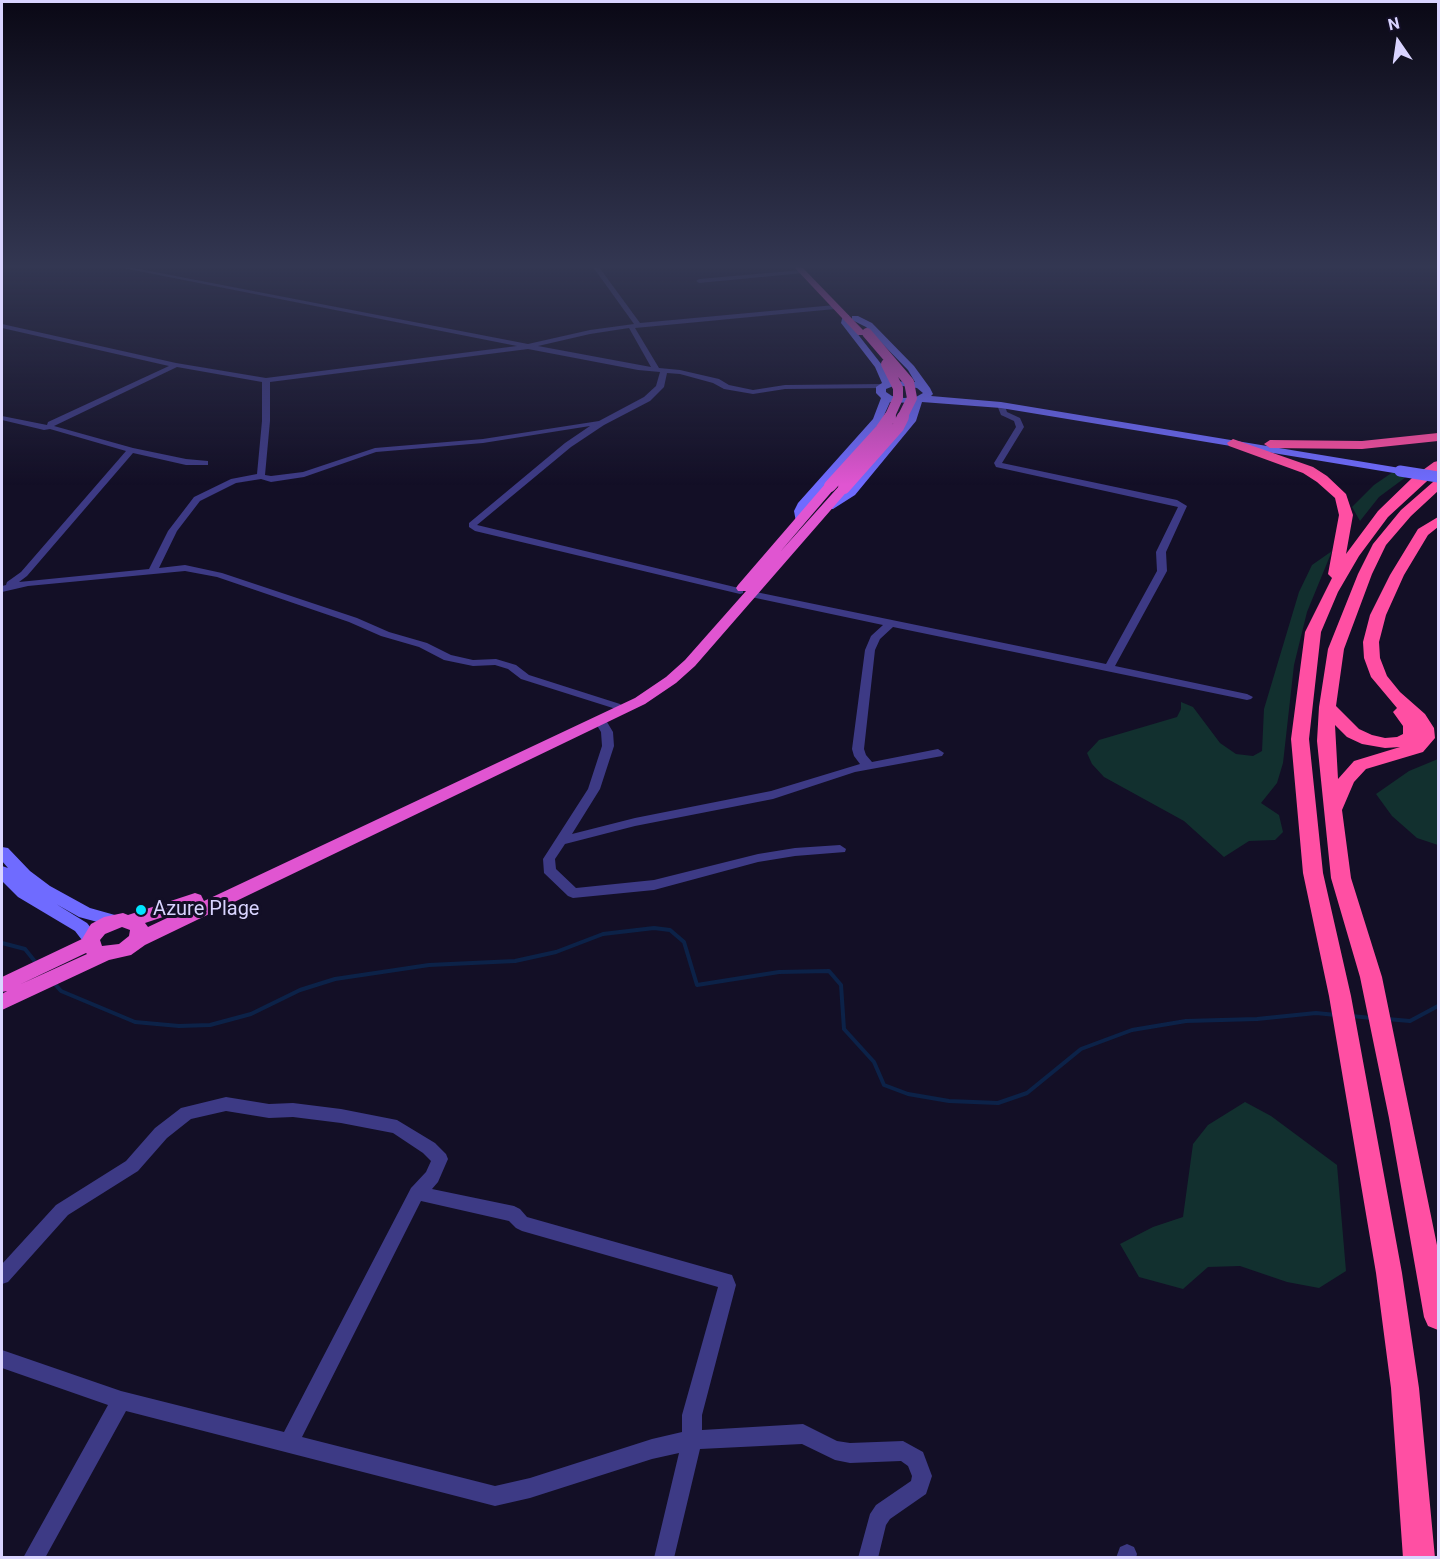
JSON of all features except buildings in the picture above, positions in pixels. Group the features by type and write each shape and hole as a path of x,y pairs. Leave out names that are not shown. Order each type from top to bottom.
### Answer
{"highway":[{"path":"2,1002 14,984 88,951 124,950 138,940 601,722 640,701 671,680 690,663 800,520 837,487 894,410 898,398 893,374 869,340"},
{"path":"1270,444 1391,444 1438,437"},
{"path":"1233,443 1308,470 1322,479 1341,497 1346,515 1330,592"},
{"path":"1419,1557 1403,1376 1389,1274 1340,996 1313,873 1300,739 1313,632 1330,592 1352,555 1383,514 1417,481 1438,465"},
{"path":"1438,485 1406,513 1380,544 1370,564 1336,649 1326,741 1341,878 1371,977 1401,1118 1438,1317"},
{"path":"88,951 98,929 196,900 616,706 645,689 672,667 829,507 837,487"},
{"path":"1328,706 1349,729 1363,738 1391,743 1405,741 1411,736 1410,721 1377,690 1364,671 1359,649 1374,600 1388,572 1418,527 1438,515"},
{"path":"1333,809 1346,780 1360,765 1418,748 1426,738 1425,728 1419,718 1394,696 1379,677 1372,658 1371,642 1378,615 1397,575 1422,531 1438,521"},
{"path":"123,921 138,926 140,930 138,940"}],"main road":[{"path":"858,340 879,367 885,385"},
{"path":"883,340 911,368 922,394 915,414"},
{"path":"980,402 961,400 922,394 905,382 885,385 880,391 885,397 904,401 922,394 1404,469 1438,472"},
{"path":"800,520 804,503 877,420 883,409 885,397"},
{"path":"829,507 851,493 922,407 934,402 961,400"},
{"path":"1005,406 1032,406 1270,444 1438,477"},
{"path":"2,852 24,875 44,890 85,913 123,921"},
{"path":"2,872 24,893 81,927 88,951"}],"street":[{"path":"63,340 176,365 266,380 531,346 557,340"},
{"path":"499,340 638,368 680,372 716,381 727,387 753,392 794,387 885,385"},
{"path":"643,340 659,369 660,387 647,399 601,423 539,469 472,526 746,593 1247,697"},
{"path":"48,426 176,365"},
{"path":"261,476 266,421 266,380"},
{"path":"1005,406 1004,413 1017,420 1020,427 998,463 999,465 1179,503 1183,506 1161,552 1162,571 1109,668"},
{"path":"2,418 48,426 130,450 205,463"},
{"path":"153,570 173,531 197,499 234,481 261,476 271,479 304,474 375,450 483,441 601,423"},
{"path":"4,587 24,574 130,450"},
{"path":"4,587 185,568 219,575 352,620 385,634 423,645 448,658 473,663 496,662 512,667 525,677 616,706"},
{"path":"869,766 860,756 858,749 870,650 875,638 891,623"},
{"path":"601,722 606,732 608,746 594,789 549,859 549,870 573,893 654,885 758,858 795,852 840,849"},
{"path":"563,840 635,822 773,795 841,772 938,753"},
{"path":"2,1276 62,1210 132,1166 161,1133 187,1113 226,1104 269,1111 293,1110 341,1116 397,1127 429,1148 440,1159 432,1177 417,1193 290,1443"},
{"path":"417,1193 514,1214 522,1223 726,1281 719,1318 692,1415 692,1440 664,1557"},
{"path":"2,1359 121,1400 495,1496 530,1488 652,1449 692,1440 803,1434 835,1450 850,1454 903,1451 916,1459 922,1476 919,1487 883,1512 877,1521 868,1557"},
{"path":"33,1557 121,1400"}],"green space":[{"path":"1393,472 1410,474 1379,497 1360,521 1352,507 1374,485"},
{"path":"1332,551 1307,612 1294,665 1283,763 1277,783 1261,803 1279,815 1283,832 1275,840 1249,841 1224,857 1184,821 1104,777 1092,764 1087,753 1099,740 1177,717 1181,709 1181,702 1193,707 1220,743 1236,754 1253,756 1262,751 1264,709 1299,592 1312,565"},
{"path":"1438,759 1438,845 1417,838 1392,816 1376,794 1409,771"},
{"path":"1245,1102 1271,1116 1337,1165 1346,1271 1319,1288 1287,1282 1240,1266 1208,1267 1183,1289 1139,1277 1120,1244 1153,1227 1183,1217 1193,1144 1208,1125"}],"waterway":[{"path":"54,983 61,991 135,1022 179,1026 210,1025 251,1014 300,990 335,979 429,965 515,961 556,952 603,934 654,928 670,930 684,942 697,985 779,972 829,971 841,985 844,1029 874,1062 884,1085 908,1094 949,1101 998,1103 1027,1093 1081,1049 1132,1030 1186,1021 1257,1019 1316,1013 1336,1015"},
{"path":"2,943 25,949 37,964"},
{"path":"1387,1019 1410,1021 1438,1006"},
{"path":"1351,1016 1372,1018"}],"place":[{"name":"Azure Plage","path":"141,910"}]}
